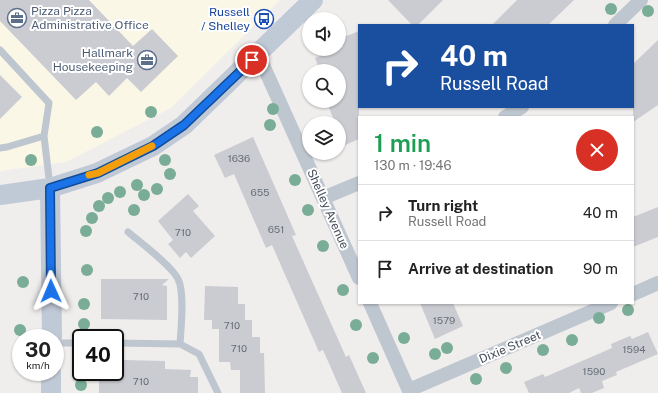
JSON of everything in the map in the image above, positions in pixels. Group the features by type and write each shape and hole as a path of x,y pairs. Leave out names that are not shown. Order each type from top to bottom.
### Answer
{"street":[{"path":"0,195 50,188 98,173 153,146 184,125 312,0"},
{"path":"616,24 641,0"},
{"name":"Shelley Avenue","path":"258,54 358,276"},
{"path":"507,116 520,108"},
{"path":"323,198 358,183"},
{"path":"50,188 52,329"},
{"path":"634,294 658,283"},
{"path":"370,304 410,392"},
{"name":"Dixie Street","path":"410,392 609,304"},
{"path":"51,381 51,393"}],"lane":[{"path":"0,50 49,103 44,136 46,166 50,188"},
{"path":"0,148 44,136"},
{"path":"128,232 166,264 178,279 182,300 180,344"},
{"path":"124,344 180,344 199,354 218,393"}],"shaded area":[{"path":"0,0 280,0 171,108 66,162 0,171"}],"building":[{"path":"0,0 89,0 133,46 152,29 178,56 141,92 127,78 109,96 96,82 76,100 0,21"},
{"path":"388,0 443,0 419,24 411,24"},
{"path":"517,0 574,0 549,24 493,24"},
{"path":"358,31 358,139 346,145 346,116 332,116 329,108 346,108 346,64 317,64 315,58 320,56 346,56 346,36"},
{"path":"658,40 658,105 634,121 633,108 634,63"},
{"path":"0,75 22,97 0,119"},
{"path":"253,137 296,235 292,236 346,357 349,355 366,393 342,393 323,350 319,352 272,245 266,248 234,174 225,178 214,155"},
{"path":"188,194 199,206 193,211 215,236 191,258 186,252 180,258 168,244 173,240 158,221"},
{"path":"658,207 658,237 634,247 634,217"},
{"path":"101,279 169,279 162,285 167,286 167,320 101,319"},
{"path":"205,286 238,287 238,304 245,304 245,320 252,320 252,337 260,337 260,353 264,353 265,393 240,393 240,370 231,370 230,362 219,362 219,329 212,329 212,320 204,320"},
{"path":"420,304 453,304 463,326 435,339"},
{"path":"648,332 658,354 616,372 617,375 602,381 604,388 592,393 581,393 579,388 569,393 529,393 524,382 543,374 545,377 612,348 611,344 630,336 632,339"},
{"path":"124,360 165,361 165,369 191,370 190,377 198,377 198,393 99,393 99,381 124,381"}],"slow traffic":[{"path":"89,175 98,173 152,146"}],"place":[{"name":"Pizza Pizza Administrative Office","path":"17,18"},
{"name":"Russell / Shelley","path":"264,19"},
{"name":"Hallmark Housekeeping","path":"147,60"}],"route":[{"path":"51,291 50,188 98,173 153,146 184,125 252,60"}]}
